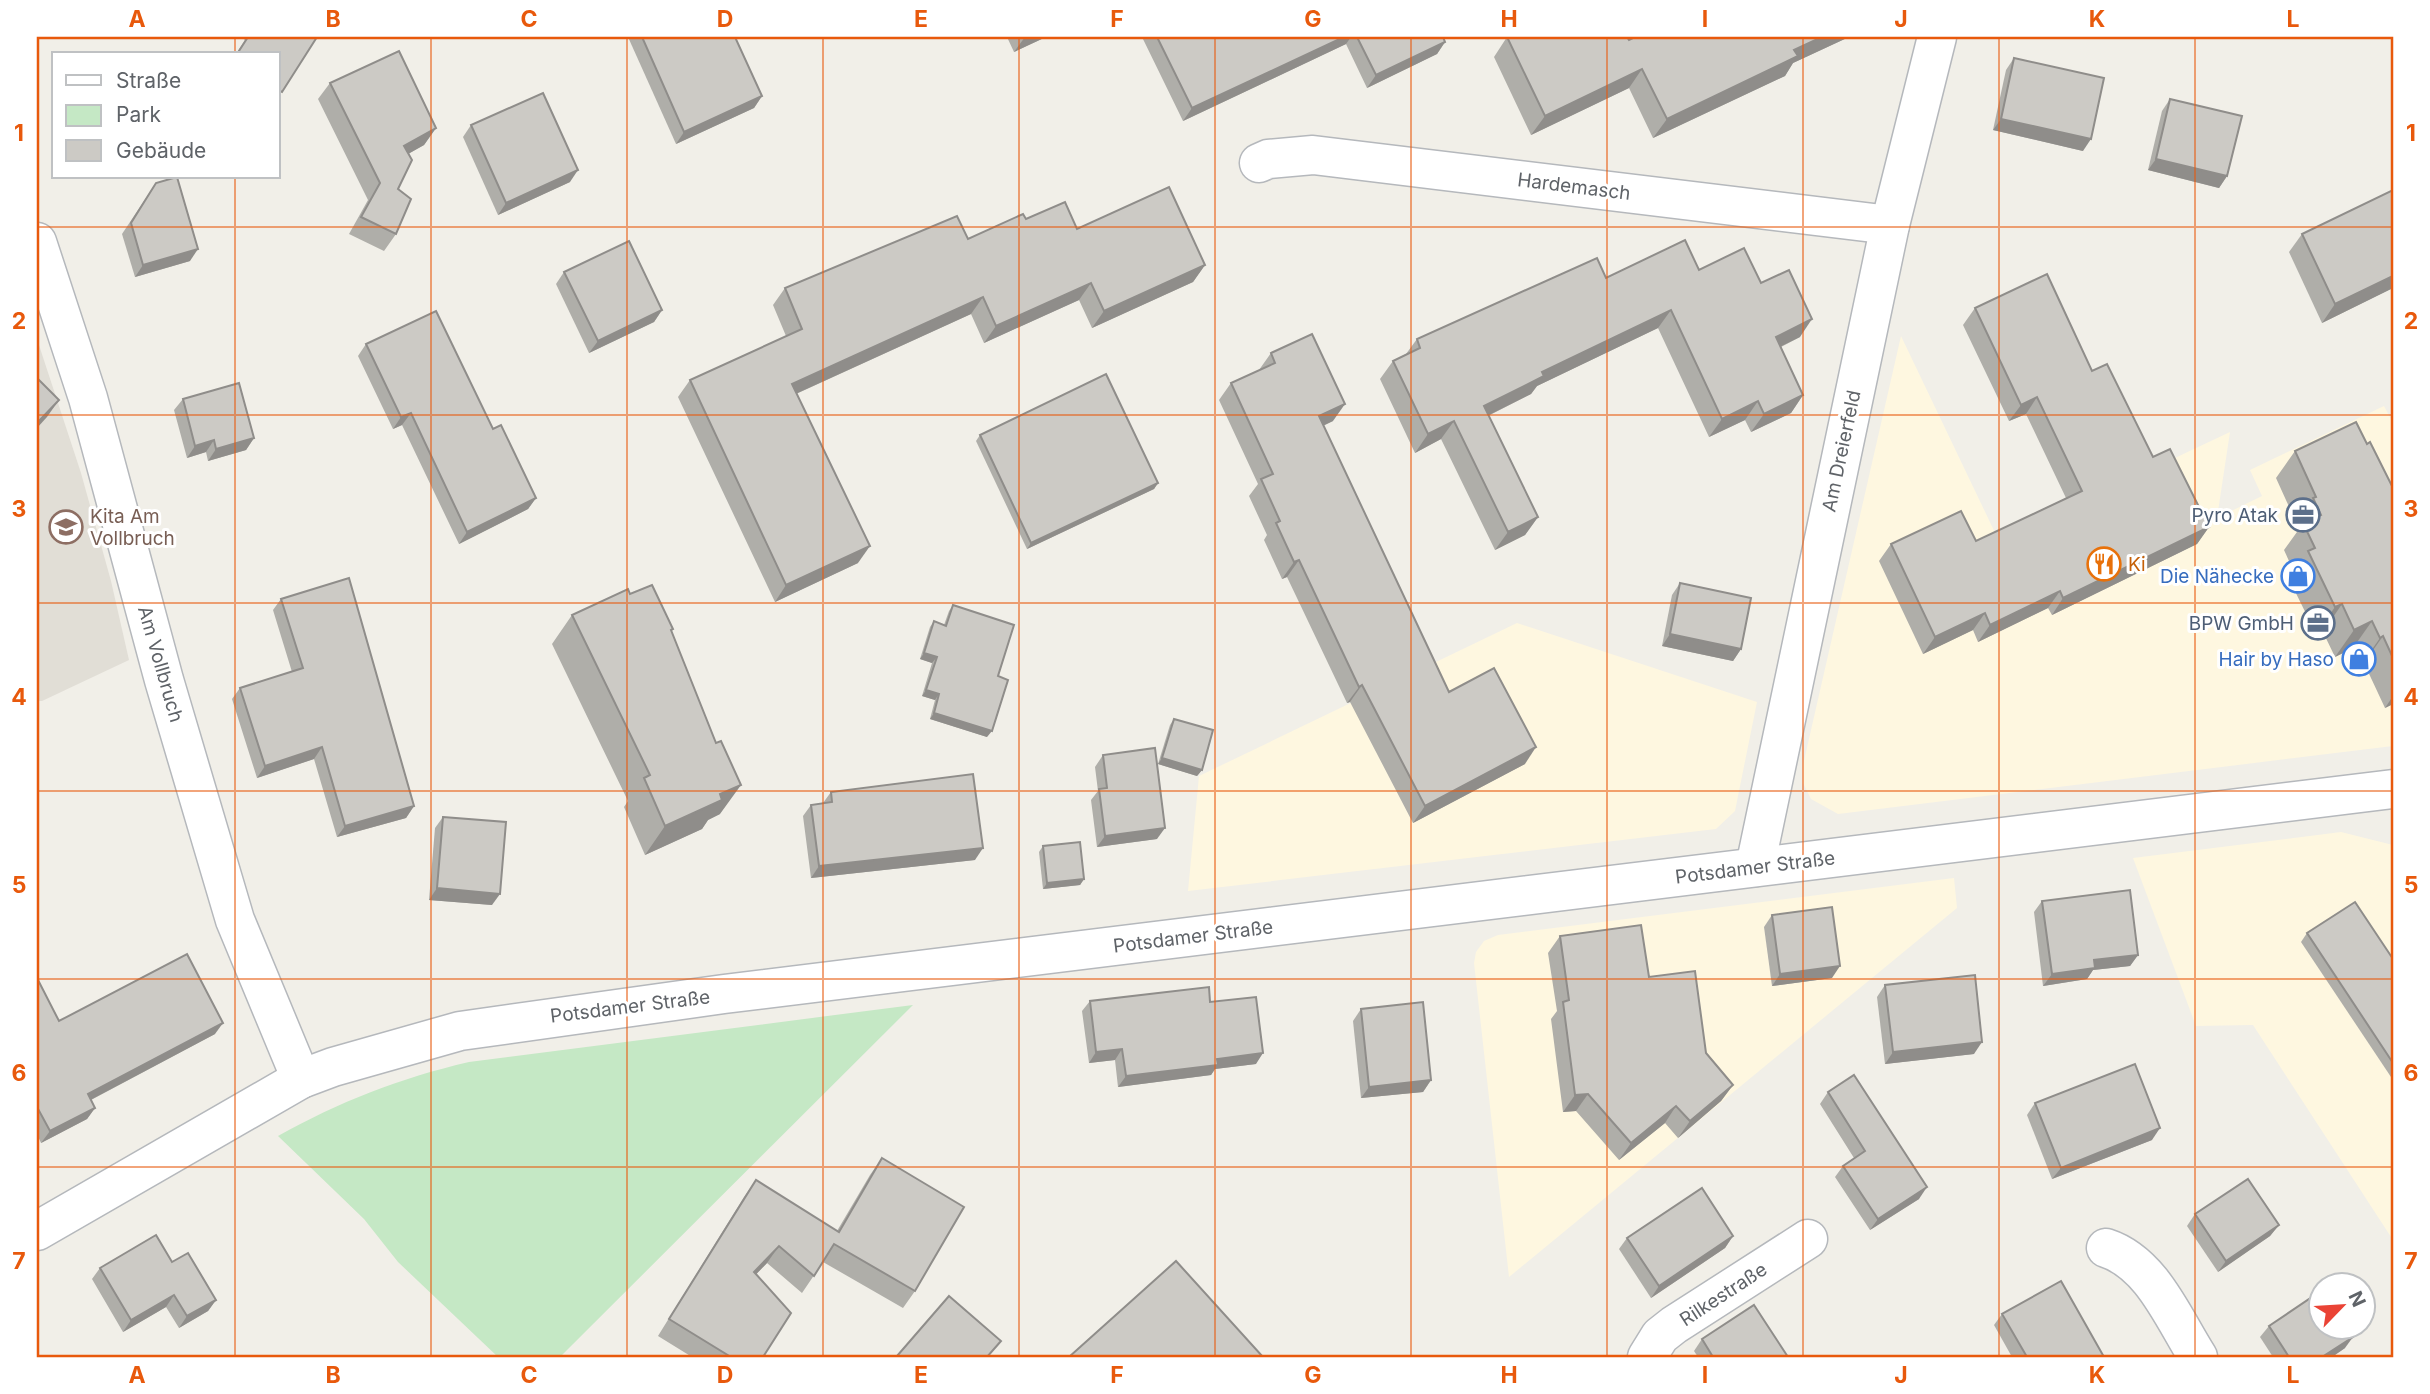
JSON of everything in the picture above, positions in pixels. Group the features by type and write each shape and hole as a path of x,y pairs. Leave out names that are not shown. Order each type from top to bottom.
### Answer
{"street":[{"name":"Am Dreierfeld","path":"1755,867 1890,225 1937,37"},
{"name":"Hardemasch","path":"1259,163 1268,159 1313,155 1890,225"},
{"name":"Am Vollbruch","path":"37,242 88,398 164,680 235,920 302,1079"},
{"name":"Potsdamer Straße","path":"37,1231 302,1079 387,1049 460,1031 535,1018 2393,789"},
{"name":"Rilkestraße","path":"1647,1357 1660,1336 1674,1325 1808,1239"},
{"path":"2106,1248 2125,1255 2142,1269 2198,1357"}],"shaded area":[{"path":"1901,336 1999,541 2230,432 2217,518 2262,496 2250,470 2384,406 2393,423 2393,746 1838,814 1811,799 1803,783 1803,765"},
{"name":"Kita Am Vollbruch","path":"37,339 81,473 111,581 129,660 42,701 37,701"},
{"path":"1517,623 1757,702 1735,811 1716,829 1188,891 1199,776"},
{"path":"2341,832 2393,845 2393,1240 2253,1025 2196,1026 2133,858"},
{"path":"1954,878 1957,908 1509,1277 1474,963 1476,952 1484,941 1498,935"}],"green space":[{"path":"913,1005 560,1357 498,1357 398,1262 364,1219 278,1136 370,1092 469,1062"}],"building":[{"path":"248,37 317,37 282,92 280,52 238,52"},
{"path":"642,37 735,37 762,96 684,132"},
{"path":"1157,37 1344,37 1192,108"},
{"path":"1357,37 1443,37 1445,42 1376,75"},
{"path":"1507,37 1627,37 1629,40 1635,37 1822,37 1794,50 1798,56 1667,119 1642,69 1545,116"},
{"path":"399,51 436,128 404,146 412,160 398,189 411,199 396,234 361,217 380,183 330,83"},
{"path":"2014,58 2104,78 2091,139 2001,119"},
{"path":"543,93 578,170 506,203 471,125"},
{"path":"2170,99 2242,116 2227,176 2156,159"},
{"path":"177,178 198,249 143,265 131,223 156,183"},
{"path":"1169,187 1205,265 1104,311 1091,283 996,326 983,297 792,384 870,546 786,585 690,380 802,329 785,288 957,216 968,239 1023,214 1026,219 1065,202 1077,229"},
{"path":"2393,190 2393,276 2335,304 2302,234"},
{"path":"1685,240 1699,270 1744,248 1761,283 1789,270 1812,319 1776,337 1803,395 1764,414 1758,401 1722,419 1671,310 1542,372 1544,376 1484,406 1538,517 1508,532 1454,421 1428,434 1393,361 1420,348 1417,339 1597,258 1606,278"},
{"path":"629,241 662,310 598,341 564,272"},
{"path":"2047,274 2092,371 2107,364 2153,457 2170,449 2209,527 2063,598 2060,591 1990,625 1985,613 1935,637 1891,544 1961,511 1976,541 2082,491 2037,397 2021,405 1975,308"},
{"path":"436,311 493,429 501,425 536,498 467,532 411,413 401,417 366,344"},
{"path":"1312,334 1345,404 1319,416 1449,692 1494,668 1536,747 1425,806 1362,685 1359,687 1299,560 1294,562 1276,523 1280,521 1261,479 1273,474 1231,383 1275,363 1271,353"},
{"path":"1106,374 1158,483 1031,543 980,435"},
{"path":"37,378 59,400 37,423"},
{"path":"239,383 254,438 216,449 214,440 195,446 183,399"},
{"path":"2356,422 2367,444 2370,442 2393,488 2393,658 2383,636 2380,638 2372,621 2354,630 2342,604 2335,607 2308,551 2315,548 2303,523 2321,515 2313,498 2316,497 2295,451"},
{"path":"349,578 414,806 345,826 322,747 265,766 240,688 303,668 281,599"},
{"path":"1680,583 1751,598 1741,649 1670,634"},
{"path":"652,585 673,629 671,630 716,743 721,741 741,785 720,794 722,800 665,826 644,778 650,775 572,615 628,589 630,594"},
{"path":"953,605 1014,625 998,676 1008,680 992,731 934,713 939,694 926,690 937,657 924,653 934,621 946,626"},
{"path":"1174,719 1213,730 1202,770 1162,758"},
{"path":"1155,748 1165,828 1105,836 1099,789 1107,788 1103,755"},
{"path":"973,774 983,848 819,866 811,805 832,802 831,792"},
{"path":"443,817 506,822 500,894 437,888"},
{"path":"1080,842 1084,879 1047,883 1043,846"},
{"path":"2130,890 2138,955 2094,960 2095,968 2052,974 2042,901"},
{"path":"2355,902 2393,959 2393,1063 2307,933"},
{"path":"1832,907 1840,966 1780,974 1772,915"},
{"path":"1641,925 1649,977 1695,971 1706,1053 1733,1085 1690,1121 1676,1106 1631,1143 1588,1094 1575,1095 1563,1002 1569,1000 1560,936"},
{"path":"187,954 223,1023 88,1094 95,1108 50,1131 37,1107 37,978 59,1021"},
{"path":"1975,975 1982,1042 1893,1052 1885,985"},
{"path":"1209,987 1210,1002 1256,997 1263,1053 1217,1059 1218,1065 1126,1076 1122,1049 1096,1052 1090,1001"},
{"path":"1423,1002 1431,1080 1369,1087 1361,1009"},
{"path":"2135,1064 2160,1128 2061,1168 2035,1103"},
{"path":"1854,1075 1927,1187 1878,1219 1843,1166 1865,1151 1828,1092"},
{"path":"882,1158 964,1207 915,1291 834,1244 814,1276 779,1246 754,1272 791,1313 763,1357 731,1357 669,1319 756,1180 839,1232"},
{"path":"2248,1179 2279,1225 2226,1261 2195,1214"},
{"path":"1702,1188 1733,1236 1659,1286 1627,1238"},
{"path":"156,1235 172,1262 188,1253 216,1300 187,1316 174,1295 131,1320 100,1268"},
{"path":"1176,1261 1263,1357 1069,1357"},
{"path":"2061,1281 2104,1357 2027,1357 2002,1314"},
{"path":"949,1296 1001,1341 987,1357 898,1357 897,1356"},
{"path":"2308,1300 2308,1342 2345,1342 2322,1357 2289,1357 2269,1326"},
{"path":"1754,1305 1788,1357 1713,1357 1702,1339"}],"place":[{"name":"Pyro Atak","path":"2303,515"},
{"name":"Kita Am Vollbruch","path":"66,527"},
{"name":"Ki","path":"2104,564"},
{"name":"Die Nähecke","path":"2298,576"},
{"name":"BPW GmbH","path":"2318,623"},
{"name":"Hair by Haso","path":"2359,659"}]}
